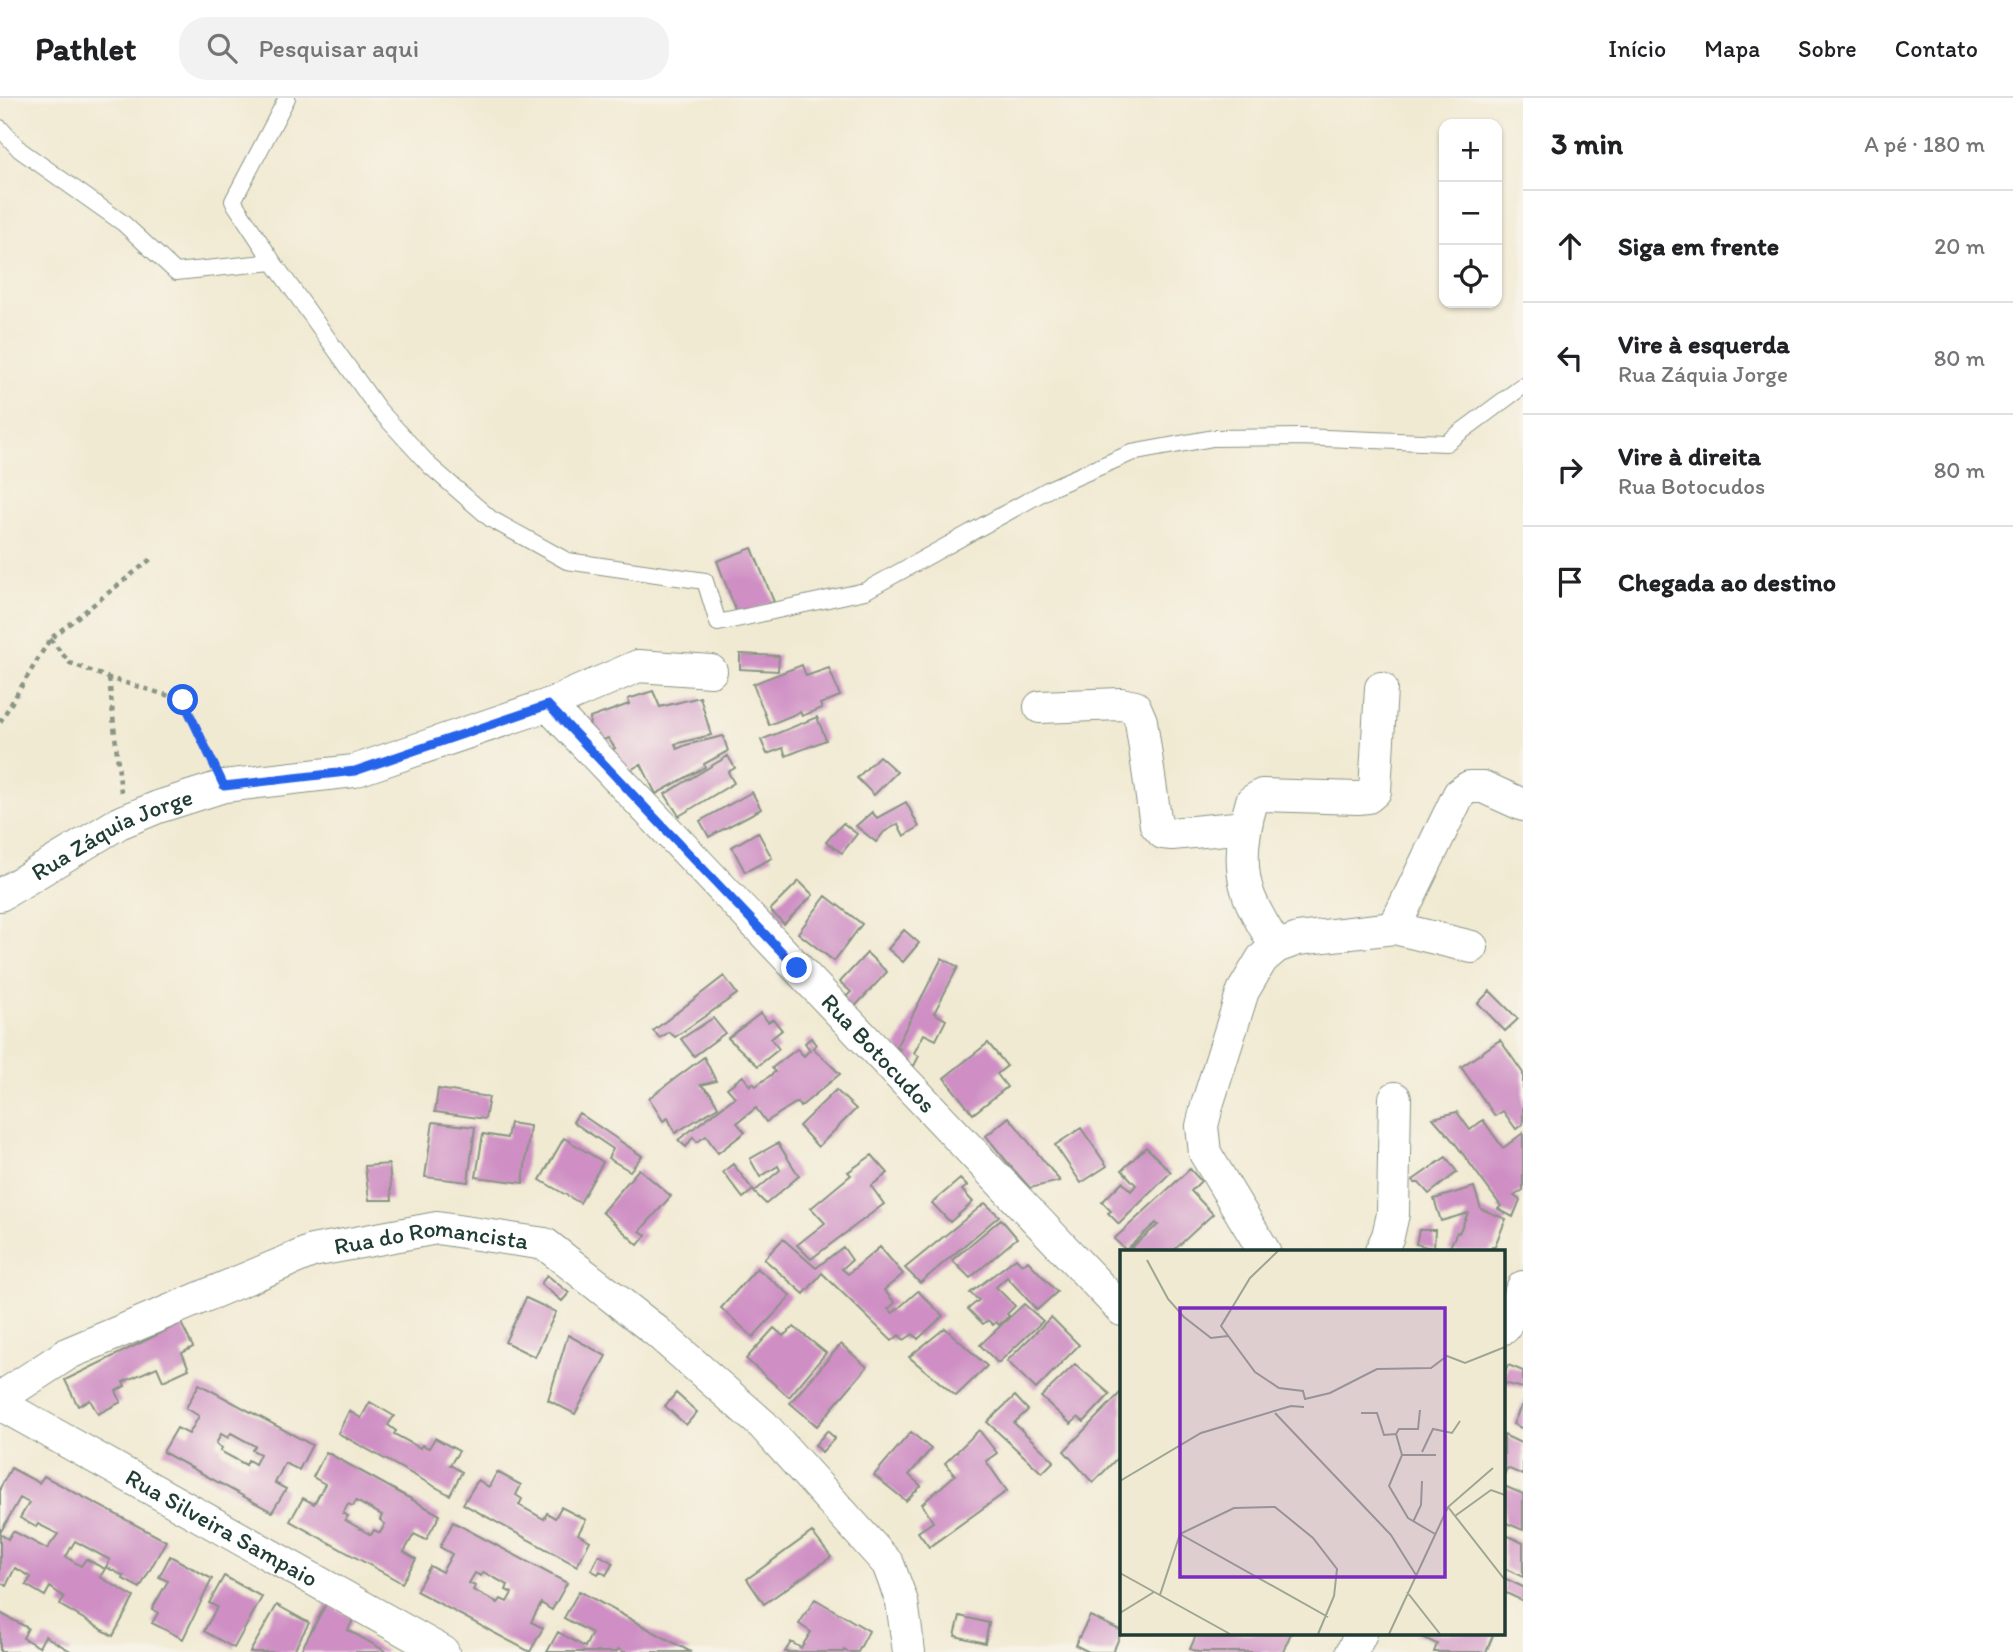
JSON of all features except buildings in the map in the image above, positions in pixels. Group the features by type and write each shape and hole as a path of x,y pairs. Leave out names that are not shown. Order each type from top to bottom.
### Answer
{"street":[{"name":"Rua Záquia Jorge","path":"0,895 119,822 224,786 355,771 548,705 638,666 712,671"},
{"path":"1276,947 1248,894 1242,862 1245,827 1252,801 1262,795 1358,798 1368,797 1375,791 1381,688"},
{"path":"1040,707 1121,704 1135,707 1142,721 1156,825 1163,833 1245,827"},
{"name":"Rua Botocudos","path":"548,705 1120,1308"},
{"path":"1394,928 1459,794 1469,787 1483,787 1523,805"},
{"path":"1263,1250 1205,1153 1202,1126 1243,991 1262,959 1276,947 1298,939 1394,928 1472,947"},
{"path":"1381,1250 1393,1214 1395,1098"},
{"name":"Rua do Romancista","path":"0,1398 69,1353 312,1251 438,1228 545,1244 656,1331 763,1425 870,1544 887,1564 902,1602 909,1652"},
{"path":"1506,1324 1523,1287"},
{"name":"Rua Silveira Sampaio","path":"0,1404 443,1652"}],"lane":[{"path":"287,98 233,201 378,410 430,467 491,519 567,561 705,581 718,623 865,591 1051,488 1131,453 1213,438 1301,437 1446,443 1523,386"},
{"path":"0,128 20,150 123,223 176,272 273,262"}],"path":[{"path":"0,722 50,639 151,559"},
{"path":"50,639 70,663 109,678 183,700 224,786"},
{"path":"109,678 121,790 119,822"}],"route":[{"path":"183,700 224,786 355,771 548,705 797,968"}]}
